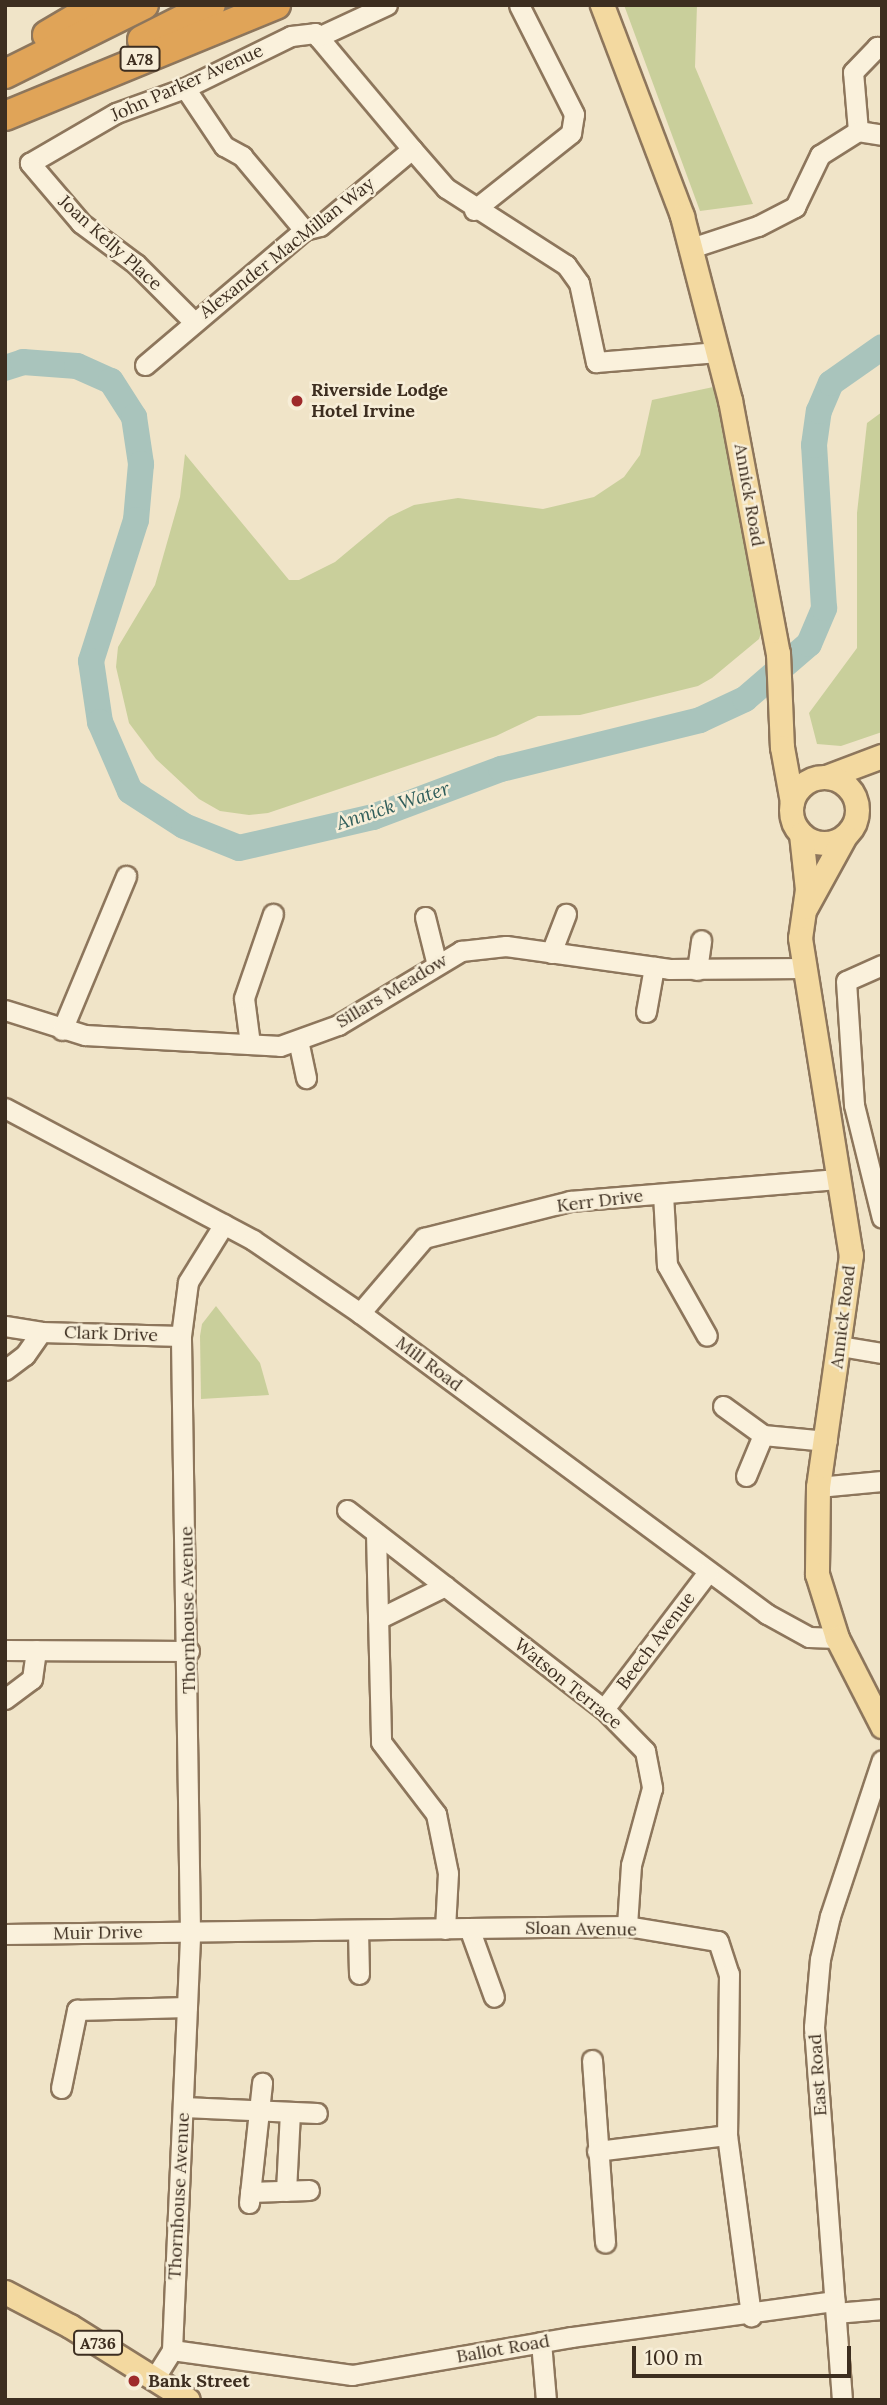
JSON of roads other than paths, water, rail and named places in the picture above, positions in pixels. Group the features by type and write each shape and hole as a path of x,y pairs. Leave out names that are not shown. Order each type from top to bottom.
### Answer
{"highway":[{"path":"5,59 98,5"},
{"name":"A78","path":"5,74 144,5"},
{"name":"A78","path":"5,107 211,5"},
{"name":"A78","path":"5,116 276,5"}],"main road":[{"name":"Annick Road","path":"602,5 691,248 718,352 778,653 782,747 792,802"},
{"path":"782,747 822,777 841,782 854,796 857,817 845,836 827,843 801,834 792,816 792,802 799,790 822,777 882,758"},
{"path":"854,796 882,758"},
{"name":"Annick Road","path":"801,834 807,868 800,938 836,1179 851,1255 827,1441 818,1487 817,1574 837,1638 882,1726"},
{"name":"Annick Road","path":"804,911 845,836"},
{"name":"A736","path":"5,2292 188,2400"}],"street":[{"name":"John Parker Avenue","path":"30,163 116,113 184,88 291,36 315,33 318,37 387,5"},
{"path":"474,210 572,133 574,114 519,5"},
{"path":"318,37 446,188 474,210 566,265 579,283 596,362 718,352"},
{"path":"858,131 853,72 877,47 882,48"},
{"path":"184,88 224,146 242,156 304,230"},
{"path":"691,248 758,226 795,207 820,155 858,131 882,135"},
{"name":"Alexander MacMillan Way","path":"145,365 193,321 304,230 320,226 412,149"},
{"name":"Joan Kelly Place","path":"30,163 81,223 136,264 193,321"},
{"path":"62,1030 126,876"},
{"path":"250,1044 244,998 273,914"},
{"path":"551,953 566,914"},
{"path":"425,917 437,965"},
{"path":"697,970 701,940"},
{"name":"Sillars Meadow","path":"5,1010 62,1030 86,1035 280,1046 338,1025 461,950 506,946 654,967 697,970 805,968"},
{"path":"882,965 846,981 854,1105 882,1218"},
{"path":"646,1013 654,967"},
{"path":"298,1040 306,1078"},
{"name":"Mill Road","path":"5,1108 224,1224 360,1313 708,1572 788,1628 818,1639 837,1638"},
{"name":"Kerr Drive","path":"360,1313 424,1237 570,1201 836,1179"},
{"path":"663,1194 667,1265 707,1336"},
{"name":"Thornhouse Avenue","path":"154,2379 172,2350 190,1932 189,1651 181,1336 188,1282 224,1224"},
{"name":"Clark Drive","path":"5,1325 41,1332 181,1336"},
{"name":"Clark Drive","path":"5,1370 25,1355 41,1332"},
{"path":"840,1346 882,1353"},
{"path":"723,1406 763,1435 827,1441"},
{"path":"746,1476 763,1435"},
{"path":"818,1487 882,1481"},
{"name":"Watson Terrace","path":"347,1510 604,1709 645,1751 652,1788 631,1865 627,1926"},
{"path":"376,1533 381,1742 436,1814 448,1872 445,1929"},
{"name":"Beech Avenue","path":"604,1709 708,1572"},
{"path":"378,1619 445,1586"},
{"path":"5,1650 189,1651"},
{"path":"5,1699 32,1679 36,1650"},
{"name":"East Road","path":"842,2400 814,2027 820,1959 830,1916 882,1760"},
{"name":"Sloan Avenue","path":"190,1932 627,1926 718,1941 729,1974 727,2134 751,2316"},
{"path":"469,1928 494,1997"},
{"path":"358,1930 359,1974"},
{"name":"Muir Drive","path":"5,1934 190,1932"},
{"path":"61,2088 77,2010 187,2007"},
{"path":"592,2060 606,2243"},
{"path":"262,2083 250,2198 309,2190"},
{"path":"184,2107 317,2113"},
{"path":"286,2191 290,2112"},
{"path":"597,2151 727,2134"},
{"name":"Ballot Road","path":"172,2350 352,2375 541,2342 835,2307 882,2309"},
{"path":"541,2342 546,2400"}],"waterway":[{"name":"Annick Water","path":"5,368 23,362 77,366 111,381 134,417 141,464 136,520 91,661 100,722 130,791 184,826 239,848 373,817 501,769 700,720 745,699 809,644 824,608 814,445 819,411 831,383 882,347"}],"place":[{"name":"Riverside Lodge Hotel Irvine","path":"297,401"},
{"name":"Bank Street","path":"134,2381"}]}
